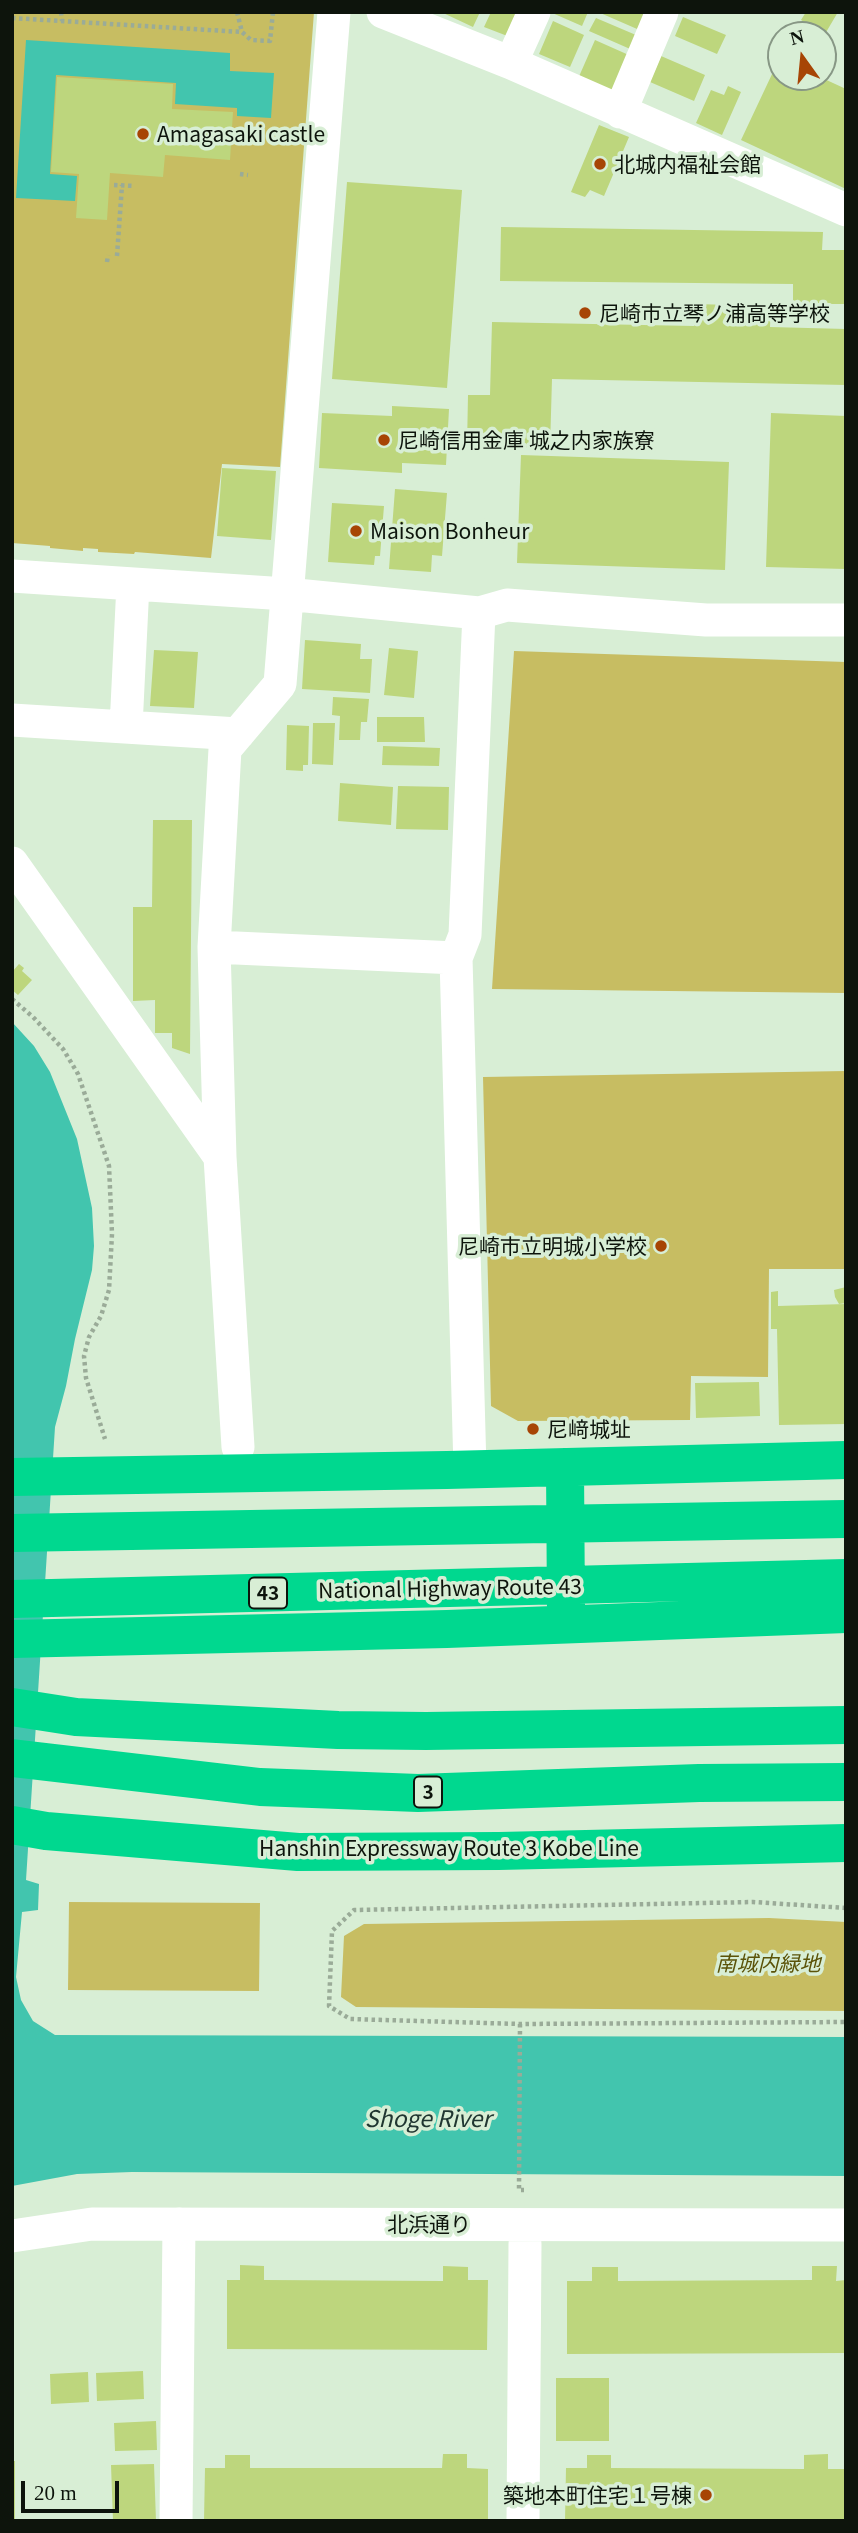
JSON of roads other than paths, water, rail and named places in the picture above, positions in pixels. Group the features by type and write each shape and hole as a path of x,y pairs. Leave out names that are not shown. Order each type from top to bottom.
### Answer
{"highway":[{"path":"30,1477 846,1460"},
{"path":"565,1467 566,1624"},
{"path":"30,1533 846,1519"},
{"name":"National Highway Route 43","path":"30,1599 846,1578"},
{"path":"29,1639 846,1614"},
{"path":"12,1707 76,1717 338,1730 846,1725"},
{"name":"3","path":"12,1758 260,1787 405,1792 699,1783 846,1782"},
{"name":"Hanshin Expressway Route 3 Kobe Line","path":"12,1825 46,1831 298,1852 499,1851 846,1843"}],"street":[{"path":"238,1447 220,1157 214,947 225,749 280,684 334,12"},
{"path":"383,12 511,63 846,210"},
{"path":"511,63 534,12"},
{"path":"620,112 662,12"},
{"path":"12,576 286,594 479,613 508,605 706,620 846,621"},
{"path":"126,727 133,584"},
{"path":"470,1469 456,958 466,935 479,613"},
{"path":"12,720 238,734"},
{"path":"12,863 220,1157"},
{"path":"214,947 456,958"},
{"name":"北浜通り","path":"12,2236 92,2224 846,2225"},
{"path":"176,2521 178,2224"},
{"path":"523,2521 525,2244"}],"water":[{"path":"26,40 230,53 230,71 274,73 271,118 237,116 237,108 175,104 176,83 56,75 50,174 77,176 75,201 16,198"},
{"name":"Shoge River","path":"12,1022 34,1046 50,1072 77,1139 92,1208 94,1246 92,1270 55,1427 26,1880 39,1884 38,1910 22,1912 16,1977 21,2000 33,2021 55,2035 846,2037 846,2176 132,2172 77,2174 12,2186"}],"place":[{"name":"Amagasaki castle","path":"143,134"},
{"name":"北城内福祉会館","path":"600,164"},
{"name":"尼崎市立琴ノ浦高等学校","path":"585,313"},
{"name":"尼崎信用金庫 城之内家族寮","path":"384,440"},
{"name":"Maison Bonheur","path":"356,531"},
{"name":"尼崎市立明城小学校","path":"661,1246"},
{"name":"尼﨑城址","path":"533,1429"},
{"name":"築地本町住宅１号棟","path":"706,2495"}],"park label":[{"name":"南城内緑地","path":"768,1963"}]}
